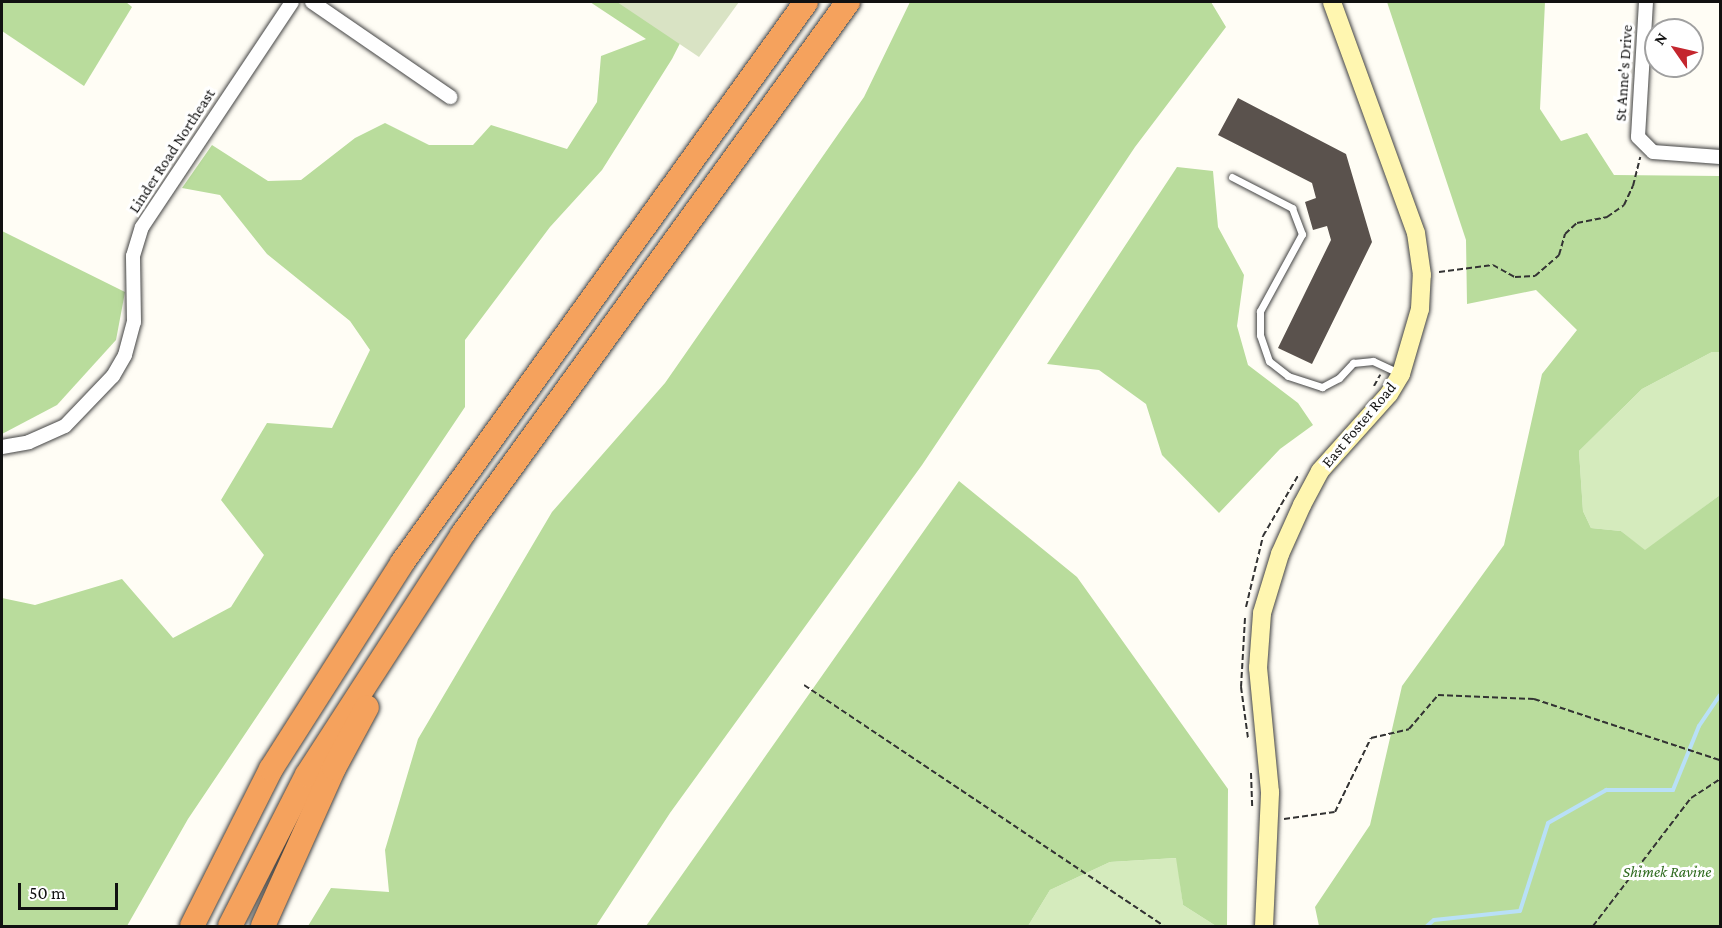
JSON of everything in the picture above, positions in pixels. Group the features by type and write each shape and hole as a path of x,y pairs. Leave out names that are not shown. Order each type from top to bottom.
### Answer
{"highway":[{"path":"178,927 271,768 402,562 806,2"},
{"path":"230,927 307,775 462,535 848,2"},
{"path":"263,927 334,768 462,535"},
{"path":"192,927 271,768"}],"street":[{"name":"Linder Road Northeast","path":"2,447 29,442 65,426 113,376 125,355 134,322 134,256 142,227 292,2"},
{"path":"312,2 450,97"},
{"name":"East Foster Road","path":"1264,927 1269,821 1269,759 1258,668 1262,613 1280,554 1320,471 1389,394 1401,375 1420,309 1422,274 1409,213 1332,2"},
{"name":"St Anne's Drive","path":"1643,145 1635,128 1646,2"},
{"path":"1643,145 1653,152 1720,157"}],"lane":[{"path":"1232,177 1292,208 1302,234 1260,311 1260,335 1269,361 1288,376 1322,387 1339,378 1353,363 1373,361 1401,375"}],"path":[{"path":"1422,274 1493,265 1515,277 1535,276 1559,255 1564,234 1577,223 1607,217 1624,205 1633,186 1643,145"},
{"path":"804,685 1164,927"},
{"path":"1269,821 1335,812 1371,738 1409,729 1438,695 1534,699 1720,760"},
{"path":"1593,927 1691,798 1720,779"}],"green space":[{"path":"2,2 126,2 132,7 84,86 2,31"},
{"path":"590,2 701,2 672,59 602,170 550,227 465,340 465,407 188,819 127,926 2,926 2,598 35,605 122,579 173,638 231,607 264,555 221,500 267,423 332,428 370,350 350,321 267,254 220,195 182,188 212,145 268,181 301,180 355,138 385,123 429,145 473,145 491,125 567,149 597,102 601,56 646,39"},
{"path":"617,2 739,2 699,57"},
{"path":"910,2 1211,2 1226,27 1135,147 922,465 670,813 596,926 308,926 331,888 389,892 385,850 418,739 552,512 665,383 864,97"},
{"name":"Shimek Ravine","path":"1387,2 1545,2 1540,109 1561,141 1587,133 1614,175 1720,176 1720,352 1712,352 1642,389 1579,451 1583,511 1591,528 1621,531 1645,550 1720,495 1720,926 1319,926 1315,907 1370,825 1402,686 1504,545 1542,374 1577,330 1536,290 1467,304 1466,240"},
{"path":"1177,167 1213,171 1218,227 1244,275 1237,326 1248,365 1298,403 1313,425 1280,449 1219,513 1162,455 1146,404 1099,370 1047,364"},
{"path":"2,231 125,292 116,340 57,405 2,434"},
{"path":"1712,352 1720,352 1720,495 1645,551 1621,531 1591,528 1583,511 1579,451 1642,389"},
{"path":"959,481 1077,577 1228,789 1227,926 1216,926 1183,905 1176,858 1110,862 1050,890 1028,926 646,926"},
{"path":"1177,858 1183,905 1216,926 1028,926 1050,890 1110,862"}],"building":[{"path":"1238,98 1346,154 1372,242 1312,364 1278,348 1331,240 1327,226 1313,230 1305,202 1316,198 1312,183 1218,135"}],"waterway":[{"path":"1427,926 1434,920 1520,911 1548,823 1606,790 1673,790 1699,726 1720,695"}]}
